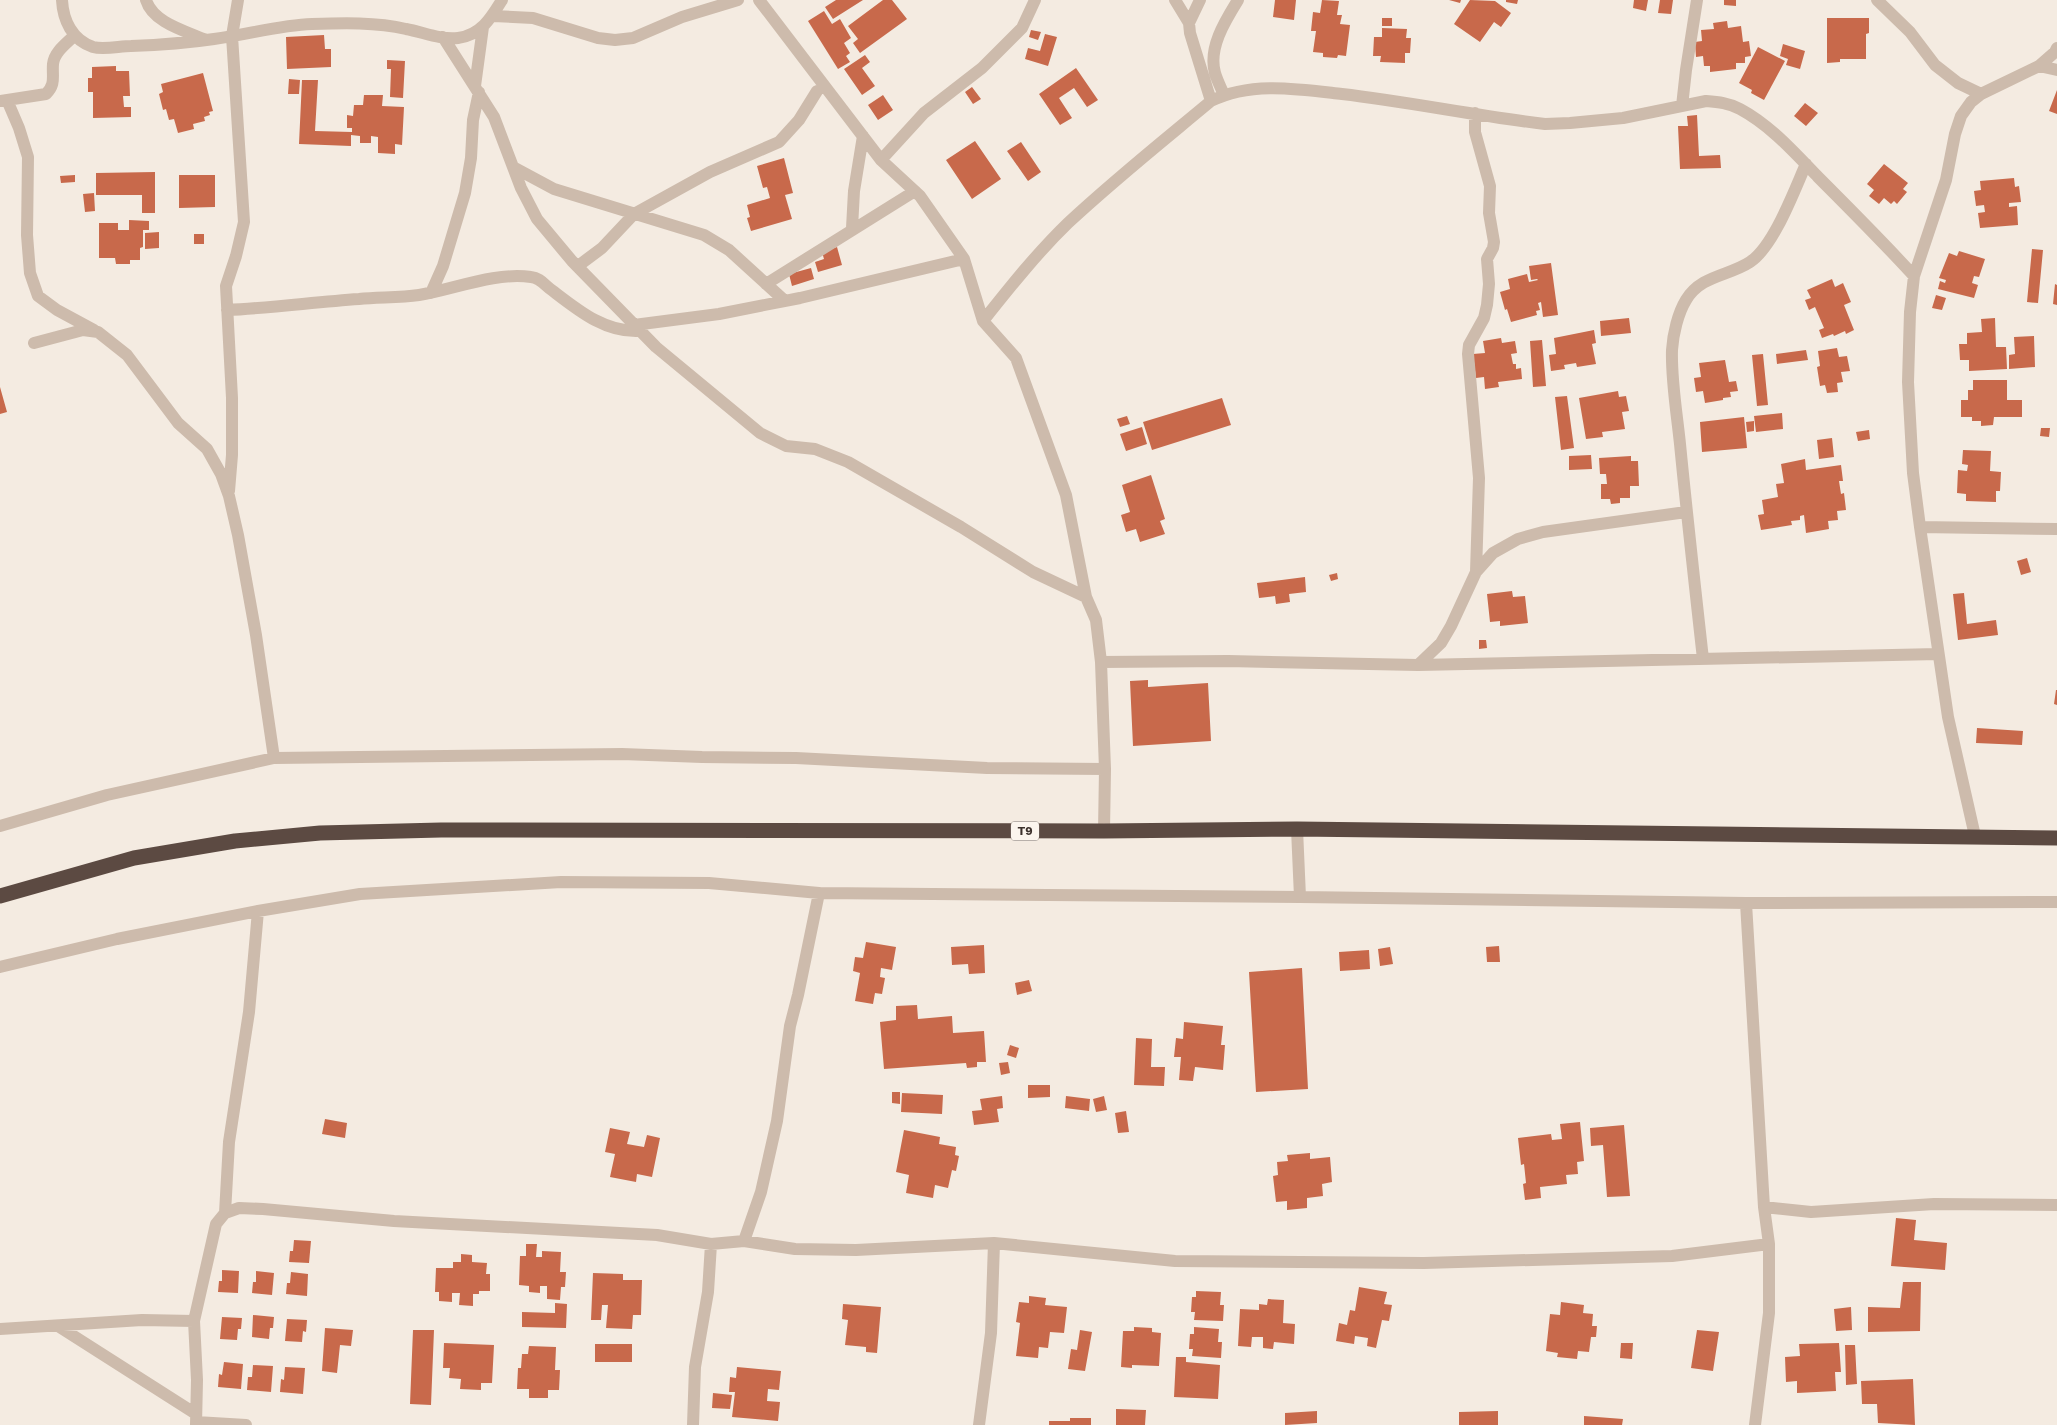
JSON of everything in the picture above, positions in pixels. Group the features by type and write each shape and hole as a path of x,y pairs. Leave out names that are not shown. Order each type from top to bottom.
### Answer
{"highway":[{"name":"T9","path":"0,896 134,858 234,842 320,833 441,830 1104,831 1297,829 2057,838"}],"street":[{"path":"62,0 63,11 69,30 94,48 206,40 309,24 355,23 406,28 434,37 458,38 477,32 483,27 502,0"},
{"path":"146,0 148,6 158,19 206,40"},
{"path":"229,496 232,455 232,398 226,286 236,256 244,222 232,36 238,0"},
{"path":"492,16 532,18 598,38 615,40 633,38 682,17 738,0"},
{"path":"759,0 881,160 915,191 964,259 983,321 1016,358 1066,494 1086,596 1096,620 1101,662 1105,769 1104,831"},
{"path":"881,160 924,114 982,68 1022,28 1035,0"},
{"path":"1175,0 1189,23 1190,34 1211,101"},
{"path":"1189,23 1200,0"},
{"path":"1224,95 1215,73 1214,50 1229,14 1238,0"},
{"path":"1682,106 1697,0"},
{"path":"1877,0 1910,32 1935,64 1958,82 1981,94"},
{"path":"431,293 443,266 464,193 471,158 483,27"},
{"path":"75,35 57,53 53,63 54,79 51,89 46,94 3,100 19,128 28,157 27,235 30,273 38,296 57,310 98,332 127,356 178,423 206,449 221,474 229,496 238,535 256,635 274,758"},
{"path":"443,37 494,117 536,219 578,266 656,347 760,433 786,446 815,449 848,462 961,527 1033,572 1086,596"},
{"path":"1975,836 1948,717 1913,473 1908,382 1908,338 1914,276 1946,180 1960,116 1971,102 1981,94 2039,66 2057,48"},
{"path":"2039,66 2057,70"},
{"path":"983,321 1068,223 1211,101 1224,95 1256,89 1282,89 1379,98 1545,124 1623,118 1706,101 1720,102 1738,108 1766,126 1806,164 1914,276"},
{"path":"578,266 602,248 634,214 710,172 779,142 799,120 817,91"},
{"path":"1475,113 1475,132 1490,186 1489,213 1494,242 1494,248 1487,259 1488,305 1484,318 1469,345 1468,354 1479,478 1476,572"},
{"path":"852,228 854,191 863,136"},
{"path":"1703,658 1686,512 1672,350 1679,318 1691,293 1703,282 1745,265 1760,254 1786,208 1806,164"},
{"path":"513,167 554,189 634,214 668,222 704,235 729,250 785,300"},
{"path":"766,284 852,228 915,191"},
{"path":"227,310 360,299 398,298 486,281 514,277 537,278 582,313 611,328 628,332 637,328 785,300 964,259"},
{"path":"34,343 83,330 98,332"},
{"path":"1418,665 1441,643 1476,572 1493,553 1518,539 1542,532 1686,512"},
{"path":"1920,527 2057,529"},
{"path":"1101,662 1228,661 1418,665 1546,664 1703,658 1938,654"},
{"path":"0,826 107,794 274,758 622,754 796,758 988,768 1105,769"},
{"path":"1297,829 1300,897"},
{"path":"0,967 117,939 258,911 360,894 561,882 709,883 819,893 1746,903 2057,902"},
{"path":"744,1242 761,1192 773,1139 790,1026 819,893"},
{"path":"1746,903 1764,1207 1769,1244 1769,1313 1755,1425"},
{"path":"225,1213 229,1142 249,1012 258,911"},
{"path":"1764,1207 1811,1212 1934,1204 2057,1205"},
{"path":"196,1420 197,1380 194,1321 216,1224 225,1213 238,1208 394,1221 657,1235 711,1244 744,1242 794,1250 856,1250 994,1243 1175,1261 1424,1262 1672,1256 1769,1244"},
{"path":"979,1425 991,1333 994,1243"},
{"path":"693,1425 695,1367 708,1292 711,1244"},
{"path":"0,1329 142,1320 194,1321"},
{"path":"58,1326 196,1420 246,1425"}],"building":[{"path":"836,0 863,0 833,19 825,7"},
{"path":"883,0 892,0 907,19 860,53 853,43 858,39 848,26"},
{"path":"1275,0 1296,0 1294,20 1273,17"},
{"path":"1322,0 1339,1 1337,15 1342,15 1340,24 1350,25 1346,56 1338,55 1337,58 1323,57 1323,53 1313,52 1316,31 1311,31 1313,12 1320,13"},
{"path":"1449,0 1461,0 1460,3"},
{"path":"1470,0 1495,1 1511,13 1501,27 1494,22 1480,42 1454,24"},
{"path":"1506,0 1518,0 1517,4 1506,2"},
{"path":"1634,0 1648,0 1646,11 1633,8"},
{"path":"1660,0 1673,0 1671,14 1658,13"},
{"path":"1724,0 1736,0 1736,6 1724,5"},
{"path":"824,11 832,24 840,19 851,38 844,43 850,53 846,56 850,62 838,69 808,21"},
{"path":"1382,18 1392,18 1392,26 1382,26"},
{"path":"1827,18 1869,18 1869,33 1866,34 1866,59 1840,59 1840,62 1827,63"},
{"path":"1727,21 1728,28 1741,26 1743,42 1749,41 1751,56 1745,57 1745,63 1736,63 1736,69 1710,72 1710,66 1704,66 1703,56 1696,57 1695,42 1702,41 1701,30 1714,29 1713,23"},
{"path":"1382,28 1407,29 1406,38 1411,38 1410,53 1405,53 1405,63 1380,62 1381,56 1373,56 1374,37 1382,37"},
{"path":"1031,30 1041,32 1038,40 1029,37"},
{"path":"1045,34 1057,37 1048,66 1025,59 1028,48 1040,51"},
{"path":"324,35 325,49 331,49 331,67 287,69 286,37"},
{"path":"1783,44 1805,51 1800,69 1786,65 1788,59 1780,56"},
{"path":"1758,47 1785,61 1764,100 1751,93 1752,90 1739,83"},
{"path":"865,55 870,62 862,68 875,86 862,95 844,69"},
{"path":"387,60 405,61 403,98 390,97 391,69 387,69"},
{"path":"116,66 116,71 129,71 130,96 123,96 124,107 131,107 131,117 93,118 93,92 88,92 88,78 92,78 92,67"},
{"path":"1076,68 1098,100 1087,107 1074,88 1059,98 1072,118 1060,125 1039,94"},
{"path":"203,73 213,111 209,112 210,115 204,117 205,121 193,124 194,129 178,133 174,119 169,120 166,109 163,110 159,94 163,92 161,84"},
{"path":"289,79 300,80 299,94 288,94"},
{"path":"302,80 318,80 315,131 352,132 352,128 347,128 347,115 353,116 354,105 363,105 364,95 383,95 382,106 404,107 402,145 395,144 395,154 378,153 378,137 371,136 371,143 360,143 360,136 351,135 351,146 299,144"},
{"path":"972,87 981,99 973,104 965,92"},
{"path":"2057,90 2057,114 2049,111"},
{"path":"883,95 893,110 878,120 868,105"},
{"path":"1805,103 1818,113 1806,126 1794,116"},
{"path":"1697,115 1699,156 1720,155 1721,168 1680,169 1678,126 1688,126 1687,116"},
{"path":"975,141 1001,179 972,199 946,160"},
{"path":"1021,142 1041,172 1028,181 1007,151"},
{"path":"784,158 793,193 785,195 792,219 751,231 747,218 750,217 747,205 770,198 767,187 763,188 757,166"},
{"path":"1884,164 1908,183 1903,189 1907,192 1897,204 1894,201 1891,204 1884,198 1879,204 1869,196 1874,190 1867,184"},
{"path":"155,172 155,213 142,213 142,195 96,195 96,173"},
{"path":"75,175 75,182 61,183 60,176"},
{"path":"179,175 215,175 215,207 179,208"},
{"path":"2014,178 2015,187 2019,186 2021,202 2009,203 2009,207 2017,206 2018,225 1980,228 1978,213 1985,212 1984,205 1976,206 1974,191 1981,190 1980,181"},
{"path":"94,193 95,211 85,212 83,194"},
{"path":"129,220 149,221 149,230 143,230 143,247 140,248 140,260 130,260 130,264 116,264 115,258 99,258 99,223 118,223 118,230 129,230"},
{"path":"159,232 159,248 145,249 145,233"},
{"path":"194,234 204,234 204,244 194,244"},
{"path":"837,247 842,265 818,272 815,262 824,259 822,252"},
{"path":"2032,249 2043,250 2038,303 2027,302"},
{"path":"1959,251 1985,259 1979,277 1974,276 1972,283 1978,285 1974,298 1938,289 1940,281 1945,283 1946,280 1939,278 1949,253 1957,256"},
{"path":"1551,263 1558,315 1543,317 1541,302 1538,303 1540,310 1536,311 1537,315 1511,322 1507,309 1505,310 1500,292 1510,289 1508,279 1527,274 1529,282 1538,280 1531,280 1529,266"},
{"path":"811,268 814,279 792,286 789,274"},
{"path":"1832,279 1835,287 1843,283 1851,302 1844,305 1854,330 1846,334 1845,331 1834,336 1833,334 1822,338 1819,330 1824,328 1815,307 1809,310 1805,300 1811,298 1807,290"},
{"path":"2055,284 2057,285 2057,305 2053,304"},
{"path":"1936,295 1946,298 1942,310 1932,308"},
{"path":"1629,318 1631,333 1601,336 1600,321"},
{"path":"1995,318 1996,347 2006,347 2007,369 1969,371 1969,360 1960,360 1959,344 1967,344 1967,333 1982,332 1981,319"},
{"path":"1594,330 1596,343 1592,344 1596,364 1577,367 1576,363 1564,365 1565,369 1551,371 1549,355 1556,354 1554,338"},
{"path":"2034,336 2035,367 2009,369 2009,355 2015,354 2014,337"},
{"path":"1501,338 1502,343 1515,341 1517,353 1511,354 1513,364 1516,364 1516,369 1521,368 1522,379 1498,382 1499,387 1485,389 1484,377 1476,378 1473,354 1485,353 1483,341"},
{"path":"1542,340 1546,386 1533,387 1530,341"},
{"path":"1837,348 1839,357 1847,356 1850,371 1841,372 1843,382 1837,383 1838,392 1827,393 1825,385 1820,386 1817,367 1820,366 1818,351"},
{"path":"1806,350 1808,360 1777,364 1776,354"},
{"path":"1763,354 1768,405 1757,406 1752,355"},
{"path":"1725,360 1729,382 1736,381 1738,391 1730,392 1731,397 1723,398 1723,400 1705,403 1703,391 1696,392 1694,378 1701,377 1699,363"},
{"path":"1973,380 2007,380 2007,400 2022,400 2022,417 1994,417 1993,425 1981,426 1981,421 1972,421 1972,417 1961,417 1961,400 1968,400 1968,390 1973,390"},
{"path":"0,387 7,412 0,414"},
{"path":"1618,391 1619,397 1626,396 1629,411 1622,412 1625,429 1602,432 1603,437 1586,439 1579,398"},
{"path":"1567,396 1574,448 1561,450 1555,397"},
{"path":"1222,398 1231,425 1152,450 1143,422"},
{"path":"1782,413 1783,429 1756,432 1754,416"},
{"path":"1127,416 1130,424 1120,427 1117,419"},
{"path":"1744,417 1747,448 1702,452 1700,422"},
{"path":"1754,421 1754,431 1747,432 1746,422"},
{"path":"1142,427 1147,444 1126,451 1120,434"},
{"path":"2041,428 2050,428 2049,437 2040,436"},
{"path":"1869,430 1870,439 1858,441 1856,432"},
{"path":"1832,438 1834,457 1819,459 1817,440"},
{"path":"1963,450 1991,451 1990,471 2001,472 2000,491 1996,491 1996,502 1966,501 1966,494 1957,493 1958,470 1967,471 1968,465 1962,464"},
{"path":"1591,455 1592,469 1569,470 1569,456"},
{"path":"1631,456 1631,461 1638,461 1639,486 1630,486 1630,498 1620,498 1620,503 1611,504 1610,499 1601,499 1601,484 1607,484 1606,474 1600,474 1599,458"},
{"path":"1805,459 1806,470 1841,465 1843,481 1839,481 1841,494 1844,493 1846,510 1837,511 1838,520 1828,521 1829,529 1806,533 1804,515 1800,516 1800,520 1791,521 1792,525 1761,530 1758,515 1764,514 1762,500 1778,497 1776,484 1784,483 1781,464"},
{"path":"1151,475 1165,519 1160,521 1165,534 1140,542 1136,529 1126,532 1121,515 1130,512 1122,485"},
{"path":"2027,558 2031,572 2021,575 2017,561"},
{"path":"1337,573 1338,579 1331,581 1329,575"},
{"path":"1305,577 1306,592 1289,594 1290,602 1276,604 1275,596 1259,598 1257,583"},
{"path":"1512,591 1513,597 1525,596 1528,623 1500,626 1500,621 1490,622 1487,594"},
{"path":"1964,593 1967,624 1996,620 1998,635 1958,640 1953,594"},
{"path":"1479,640 1486,640 1487,648 1479,649"},
{"path":"1148,680 1148,687 1208,683 1211,741 1133,746 1130,681"},
{"path":"2057,690 2057,705 2054,704"},
{"path":"1977,728 2023,731 2022,745 1976,743"},
{"path":"866,942 896,947 892,970 881,968 880,977 885,978 882,994 875,993 873,1004 855,1001 860,973 853,971 855,957 863,958"},
{"path":"984,945 985,973 969,974 968,964 952,965 951,947"},
{"path":"1499,946 1500,962 1487,962 1486,947"},
{"path":"1390,947 1393,964 1380,966 1378,949"},
{"path":"1369,950 1370,969 1340,971 1339,952"},
{"path":"1302,968 1308,1089 1256,1092 1249,972"},
{"path":"1029,980 1032,991 1017,995 1015,983"},
{"path":"917,1005 918,1019 952,1016 953,1033 984,1031 986,1062 977,1062 977,1067 967,1068 966,1063 884,1069 880,1022 896,1020 896,1006"},
{"path":"1184,1022 1223,1026 1221,1045 1225,1045 1223,1070 1195,1067 1193,1081 1179,1080 1181,1057 1174,1057 1176,1038 1183,1039"},
{"path":"1136,1038 1152,1039 1151,1067 1165,1067 1164,1086 1134,1085"},
{"path":"1010,1045 1019,1048 1016,1058 1007,1055"},
{"path":"1008,1062 1010,1073 1001,1075 999,1063"},
{"path":"1028,1085 1050,1085 1050,1097 1028,1098"},
{"path":"892,1092 900,1092 900,1104 892,1103"},
{"path":"902,1093 943,1095 942,1114 901,1112"},
{"path":"1002,1096 1003,1108 997,1109 999,1122 974,1125 972,1111 982,1110 980,1099"},
{"path":"1066,1096 1090,1099 1089,1111 1065,1108"},
{"path":"1104,1096 1107,1110 1096,1112 1093,1099"},
{"path":"1126,1111 1129,1132 1118,1133 1115,1113"},
{"path":"325,1119 347,1123 345,1138 322,1134"},
{"path":"1580,1122 1584,1161 1577,1162 1578,1174 1566,1175 1567,1184 1540,1187 1541,1198 1525,1200 1523,1184 1526,1183 1524,1164 1521,1165 1518,1138 1551,1134 1552,1140 1562,1139 1560,1124"},
{"path":"1624,1125 1630,1196 1607,1197 1603,1145 1591,1146 1590,1128"},
{"path":"610,1128 630,1132 627,1144 644,1147 647,1135 660,1138 652,1177 637,1174 636,1182 610,1177 615,1154 605,1152"},
{"path":"904,1130 940,1137 939,1144 956,1147 955,1155 959,1156 956,1171 952,1170 948,1188 935,1185 933,1198 906,1193 909,1175 896,1172"},
{"path":"1310,1153 1310,1159 1330,1157 1332,1182 1322,1184 1323,1196 1307,1198 1307,1208 1287,1210 1287,1201 1276,1202 1273,1176 1278,1175 1277,1162 1288,1161 1287,1155"},
{"path":"1896,1218 1916,1220 1914,1240 1947,1243 1945,1270 1891,1266"},
{"path":"294,1240 311,1241 309,1263 289,1262"},
{"path":"526,1244 537,1244 536,1257 542,1257 542,1251 561,1252 560,1272 566,1272 565,1287 561,1287 560,1300 547,1299 547,1286 540,1286 540,1293 529,1292 529,1286 519,1285 520,1256 526,1256"},
{"path":"461,1254 472,1255 472,1262 487,1263 486,1274 490,1274 490,1291 479,1291 479,1294 473,1294 473,1306 459,1305 460,1293 452,1293 452,1302 439,1301 439,1292 435,1292 436,1268 453,1268 453,1262 461,1262"},
{"path":"222,1270 239,1271 238,1293 218,1292 219,1281 222,1281"},
{"path":"256,1271 274,1273 272,1295 252,1293 253,1282 256,1282"},
{"path":"291,1272 308,1274 307,1296 286,1294"},
{"path":"593,1273 623,1274 623,1280 642,1280 641,1315 633,1315 632,1329 606,1328 608,1305 602,1305 601,1320 591,1320"},
{"path":"1903,1282 1921,1282 1920,1331 1868,1332 1868,1307 1900,1308"},
{"path":"1359,1287 1387,1292 1384,1304 1392,1305 1389,1321 1382,1320 1376,1348 1367,1346 1368,1338 1355,1336 1354,1344 1336,1341 1339,1323 1347,1325 1350,1310 1355,1311"},
{"path":"1196,1291 1221,1292 1220,1305 1224,1305 1223,1321 1194,1320 1195,1312 1191,1312 1192,1297 1196,1297"},
{"path":"1029,1296 1046,1298 1045,1305 1067,1307 1064,1333 1050,1332 1048,1348 1039,1347 1038,1358 1016,1356 1020,1323 1016,1322 1019,1302 1029,1303"},
{"path":"1268,1299 1284,1300 1283,1323 1295,1324 1294,1344 1274,1342 1273,1349 1263,1348 1263,1337 1252,1337 1251,1347 1238,1346 1240,1309 1259,1310 1259,1304 1267,1305"},
{"path":"1561,1302 1584,1305 1583,1313 1593,1314 1592,1326 1597,1326 1596,1337 1591,1337 1589,1352 1578,1351 1577,1359 1557,1357 1558,1353 1546,1351 1550,1314 1560,1315"},
{"path":"555,1303 567,1304 566,1328 522,1327 522,1312 555,1313"},
{"path":"843,1304 881,1307 877,1353 866,1352 866,1347 845,1345 848,1320 842,1319"},
{"path":"1851,1307 1852,1330 1836,1331 1834,1309"},
{"path":"253,1315 274,1317 269,1339 252,1337"},
{"path":"222,1317 242,1318 237,1340 220,1339"},
{"path":"287,1319 307,1320 306,1332 303,1331 302,1342 285,1341"},
{"path":"1134,1327 1152,1328 1152,1332 1161,1333 1159,1366 1132,1365 1132,1368 1121,1367 1123,1331 1134,1331"},
{"path":"1194,1327 1219,1329 1218,1342 1222,1342 1221,1358 1192,1356 1193,1349 1189,1349 1190,1334 1194,1334"},
{"path":"325,1328 353,1330 351,1346 340,1345 337,1373 322,1371"},
{"path":"413,1330 434,1330 431,1405 410,1404"},
{"path":"1080,1330 1092,1332 1085,1371 1068,1369 1071,1349 1077,1350"},
{"path":"1697,1330 1719,1332 1713,1371 1691,1368"},
{"path":"444,1343 494,1345 492,1383 481,1383 481,1390 460,1389 461,1379 449,1378 450,1368 443,1368"},
{"path":"1621,1343 1633,1343 1632,1359 1620,1358"},
{"path":"1839,1343 1841,1372 1835,1372 1836,1391 1797,1393 1797,1381 1786,1382 1785,1357 1800,1356 1799,1344"},
{"path":"595,1344 632,1344 632,1362 595,1362"},
{"path":"1845,1345 1855,1345 1857,1384 1846,1385"},
{"path":"529,1346 556,1347 555,1370 560,1370 559,1390 548,1390 548,1398 529,1398 529,1389 517,1389 518,1368 521,1368 522,1354 528,1354"},
{"path":"1176,1357 1186,1357 1186,1362 1220,1365 1218,1399 1174,1397"},
{"path":"224,1362 243,1364 241,1389 218,1387 219,1374 222,1375"},
{"path":"253,1365 273,1366 271,1392 247,1390 248,1377 252,1377"},
{"path":"285,1367 305,1368 303,1394 280,1392 281,1379 284,1380"},
{"path":"737,1367 781,1371 779,1390 768,1389 767,1401 780,1402 778,1421 732,1417 735,1392 729,1392 730,1377 736,1378"},
{"path":"1913,1379 1915,1425 1878,1423 1877,1404 1862,1404 1861,1381"},
{"path":"713,1393 732,1395 730,1409 712,1408"},
{"path":"1116,1409 1146,1410 1145,1425 1116,1425"},
{"path":"1317,1411 1317,1423 1285,1425 1285,1413"},
{"path":"1498,1411 1498,1425 1459,1425 1459,1412"},
{"path":"1584,1416 1623,1419 1622,1425 1584,1425"},
{"path":"1070,1418 1091,1418 1091,1425 1049,1425 1049,1421 1070,1421"}]}
